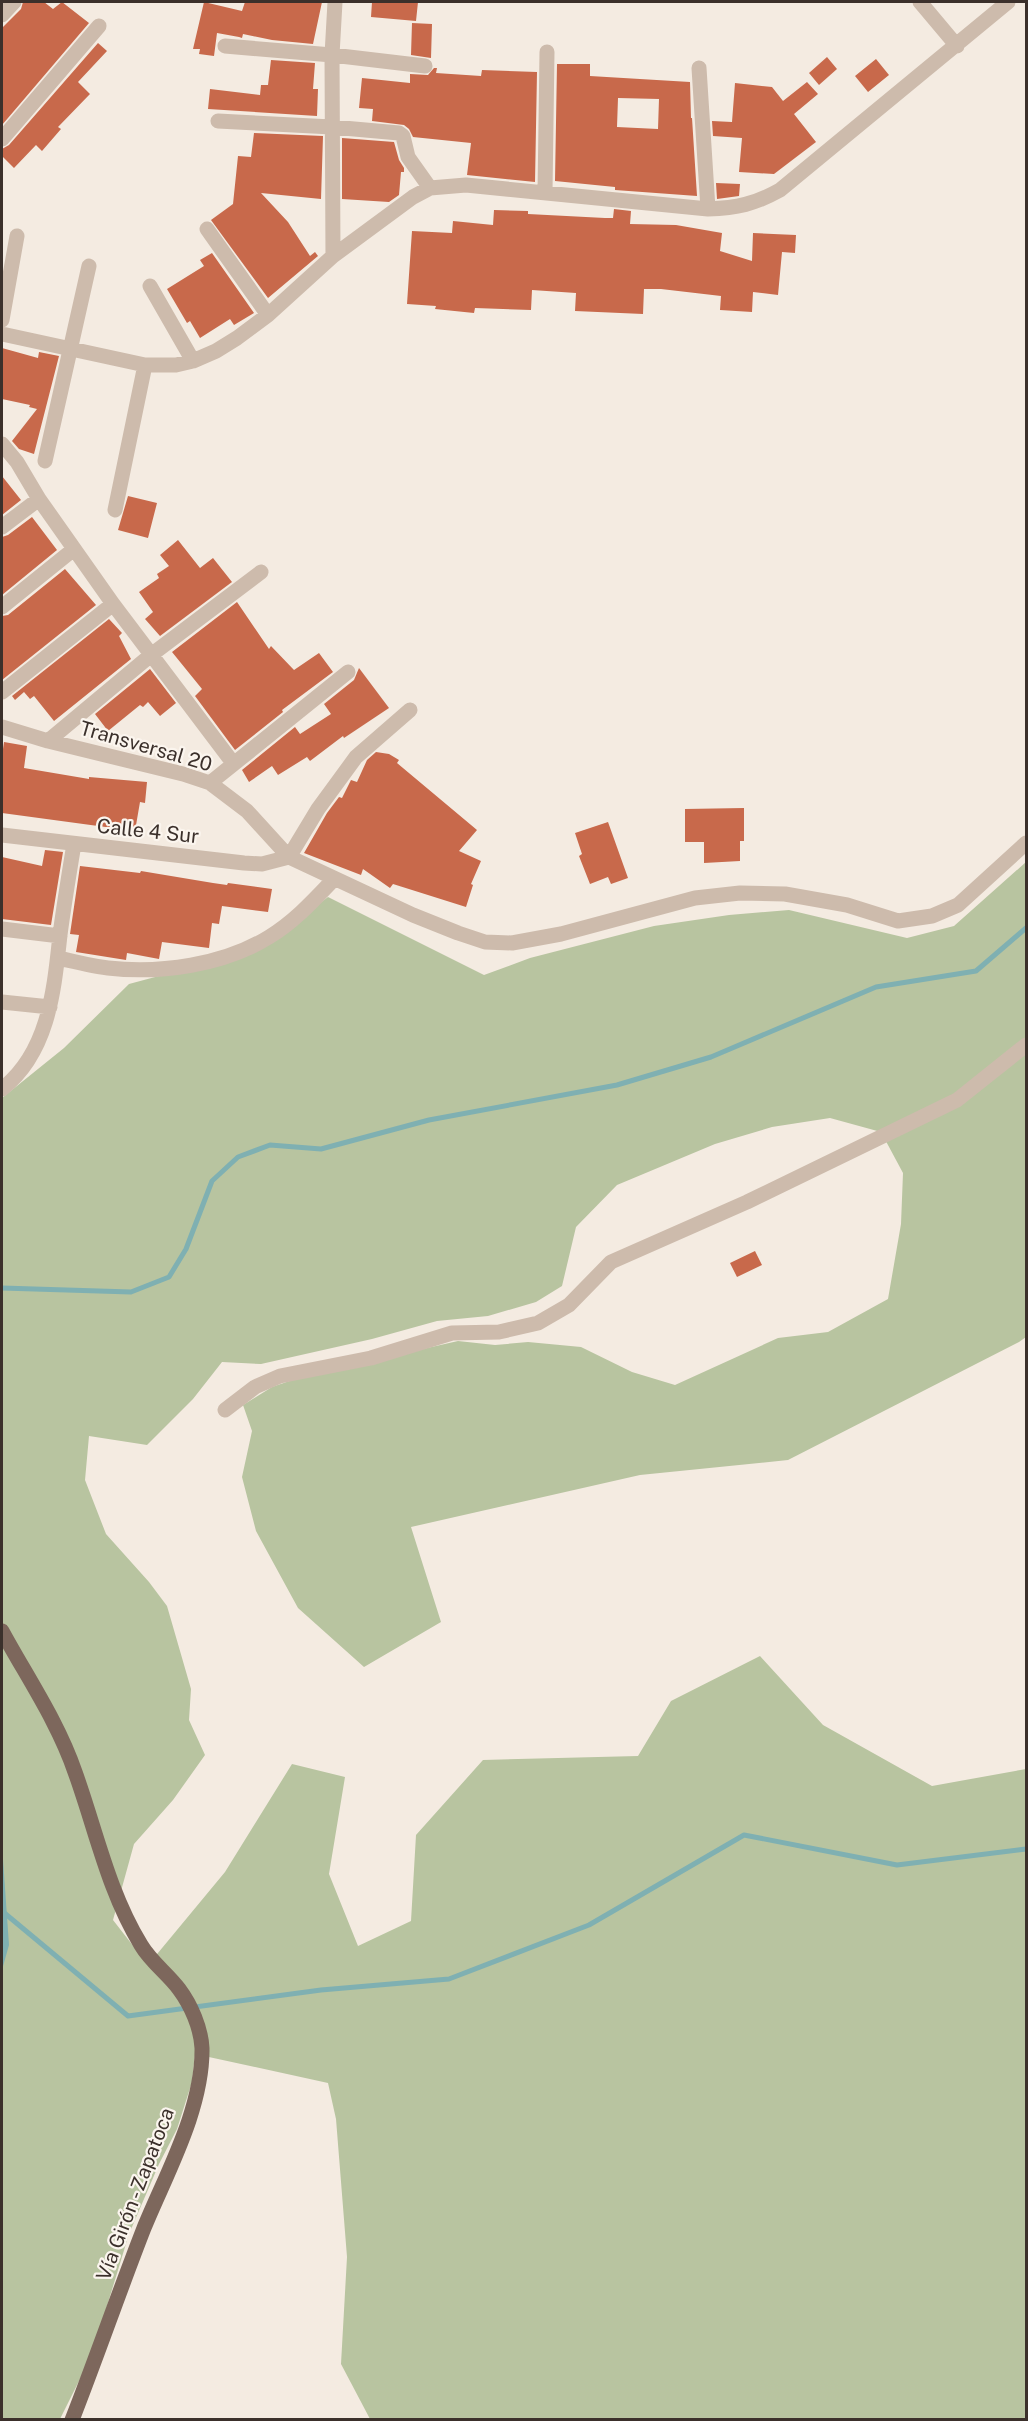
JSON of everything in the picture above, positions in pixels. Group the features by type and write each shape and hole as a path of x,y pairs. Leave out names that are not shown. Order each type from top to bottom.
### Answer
{"main road":[{"name":"Vía Girón - Zapatoca","path":"2,1631 62,1741 75,1770 111,1885 126,1920 143,1948 180,1990 198,2025 202,2048 200,2072 189,2122 144,2227 72,2420"}],"street":[{"path":"2,15 14,2"},
{"path":"333,256 332,55 335,2"},
{"path":"921,2 957,46"},
{"path":"2,334 145,365 176,365 193,361 216,351 268,315 333,256 430,188 466,185 708,209 757,203 780,190 1008,2"},
{"path":"2,139 99,26"},
{"path":"225,46 425,66"},
{"path":"545,192 547,52"},
{"path":"699,68 708,209"},
{"path":"218,121 399,133 403,136 408,157 430,188"},
{"path":"207,230 268,315"},
{"path":"2,320 17,236"},
{"path":"45,461 89,266"},
{"path":"150,285 193,361"},
{"path":"115,510 145,365"},
{"path":"2,444 17,462 39,499 113,604 233,763"},
{"path":"2,527 39,499"},
{"path":"2,607 74,549"},
{"path":"48,741 152,655 261,572"},
{"path":"2,692 113,604"},
{"path":"210,783 348,672"},
{"path":"410,710 356,757 318,808 289,857 458,933 485,942 512,943 561,934 695,898 740,893 786,894 847,905 898,921 932,916 957,905 1026,843"},
{"name":"Transversal 20","path":"2,727 210,783 247,811 289,857"},
{"name":"Calle 4 Sur","path":"2,835 244,863 262,864 289,857"},
{"path":"2,1089 18,1076 29,1060 50,1007 74,844"},
{"path":"58,958 108,968 150,970 198,963 236,953 269,938 299,915 334,879"},
{"path":"2,929 60,936"},
{"path":"2,1002 50,1007"},
{"path":"225,1410 255,1387 280,1376 371,1358 452,1333 499,1332 538,1323 569,1305 611,1262 747,1202 957,1100 1026,1045"}],"green space":[{"path":"1026,862 1026,1337 1019,1342 788,1460 640,1475 411,1527 441,1622 364,1667 298,1608 256,1531 242,1477 252,1431 243,1405 272,1387 304,1376 458,1341 495,1345 528,1342 581,1347 632,1372 675,1385 778,1338 828,1332 888,1299 901,1224 903,1173 881,1132 830,1118 772,1127 715,1144 617,1185 576,1227 562,1286 536,1302 488,1316 437,1321 372,1339 261,1364 222,1362 193,1399 147,1445 89,1436 85,1480 106,1534 167,1606 191,1689 189,1720 205,1755 173,1800 134,1844 113,1920 148,1965 225,1872 292,1764 345,1777 329,1874 358,1946 411,1921 416,1835 483,1760 638,1756 671,1701 760,1656 823,1725 932,1786 1026,1769 1026,2419 370,2419 341,2364 347,2257 336,2119 328,2083 195,2054 192,2082 177,2129 159,2164 129,2234 92,2355 60,2419 2,2420 2,1098 64,1048 129,984 260,949 328,897 484,975 530,958 654,926 729,915 789,910 907,938 954,926"}],"water":[{"path":"2,1845 9,1945 2,1970"}],"building":[{"path":"23,2 44,2 53,9 62,2 89,23 2,125 2,28 21,9"},
{"path":"204,2 242,11 245,2 322,2 313,44 272,40 243,34 242,38 217,33 214,56 199,54 200,49 193,49"},
{"path":"372,2 418,2 416,21 371,17"},
{"path":"412,23 432,24 431,58 411,55"},
{"path":"98,43 107,51 78,82 90,94 58,127 61,129 42,151 36,145 14,168 2,156 2,149 9,145"},
{"path":"827,57 837,69 819,85 809,73"},
{"path":"876,59 889,75 868,92 855,76"},
{"path":"271,60 315,63 313,89 318,89 317,116 208,109 210,89 260,95 261,85 268,85"},
{"path":"557,64 590,64 590,76 690,82 697,196 615,190 615,187 555,181","holes":["618,98 659,99 658,129 617,127"]},
{"path":"434,68 437,68 436,73 481,76 482,70 537,72 535,182 467,175 471,143 413,137 404,125 372,121 373,109 359,108 362,78 410,83 410,74 428,75"},
{"path":"807,82 818,94 794,114 816,142 774,174 739,172 742,138 713,136 712,121 732,122 735,83 772,87 783,101"},
{"path":"254,133 323,136 321,199 261,193 288,222 310,256 315,252 318,256 268,298 211,220 233,204 238,156 251,157"},
{"path":"342,138 394,142 404,168 404,172 401,172 399,195 389,202 342,199"},
{"path":"716,183 740,184 739,196 717,199"},
{"path":"614,209 631,211 630,224 676,225 722,233 720,251 752,261 753,233 796,235 795,253 782,252 778,295 753,292 752,312 720,310 721,296 661,289 644,289 643,314 575,311 576,293 532,290 531,310 475,308 474,313 435,309 436,306 407,304 412,231 452,233 453,221 493,225 494,210 613,218"},
{"path":"212,253 254,313 234,325 230,319 200,338 190,321 187,323 167,289 204,266 200,260"},
{"path":"2,348 38,358 39,352 59,356 34,454 19,449 12,441 37,409 29,407 30,405 2,399"},
{"path":"2,476 21,500 2,515"},
{"path":"128,496 157,503 148,538 118,530"},
{"path":"32,517 57,550 2,595 2,537"},
{"path":"178,540 200,568 213,558 232,582 160,636 145,619 153,612 139,592 159,578 157,574 169,566 160,555"},
{"path":"65,569 96,605 2,680 2,616 8,615"},
{"path":"237,602 269,649 271,646 294,670 319,653 333,672 282,710 283,712 235,750 195,696 202,689 172,652"},
{"path":"109,619 122,633 119,636 131,659 54,721 34,696 30,699 24,692 15,700 12,696"},
{"path":"359,668 389,708 344,738 343,736 310,761 307,757 278,775 272,766 249,782 242,770 295,727 300,734 331,714 324,704 354,680"},
{"path":"150,669 176,703 160,716 148,702 143,707 140,705 108,731 95,714"},
{"path":"4,742 27,746 24,768 89,779 89,777 147,782 145,803 140,802 135,831 2,813"},
{"path":"376,752 389,754 399,760 397,763 477,830 459,851 481,861 471,884 473,885 466,907 393,884 390,888 363,869 361,875 304,853 327,813 339,797 342,798 351,780 357,782 367,760"},
{"path":"744,808 744,841 740,841 740,861 704,863 704,842 685,842 685,809"},
{"path":"608,822 628,878 611,884 608,877 590,884 579,856 582,854 575,833"},
{"path":"45,850 63,852 51,925 2,919 2,857 42,866"},
{"path":"80,866 140,873 141,871 227,885 228,883 272,889 268,912 222,906 219,924 212,923 209,948 162,942 159,959 127,953 126,960 76,952 79,935 70,934"},
{"path":"755,1251 762,1265 737,1277 730,1263"}],"waterway":[{"path":"2,1288 131,1292 169,1277 186,1249 212,1181 238,1157 270,1145 321,1149 429,1120 617,1085 711,1057 876,987 976,971 1026,928"},
{"path":"2,1911 128,2016 321,1990 449,1979 589,1925 744,1835 897,1865 1026,1849"}]}
